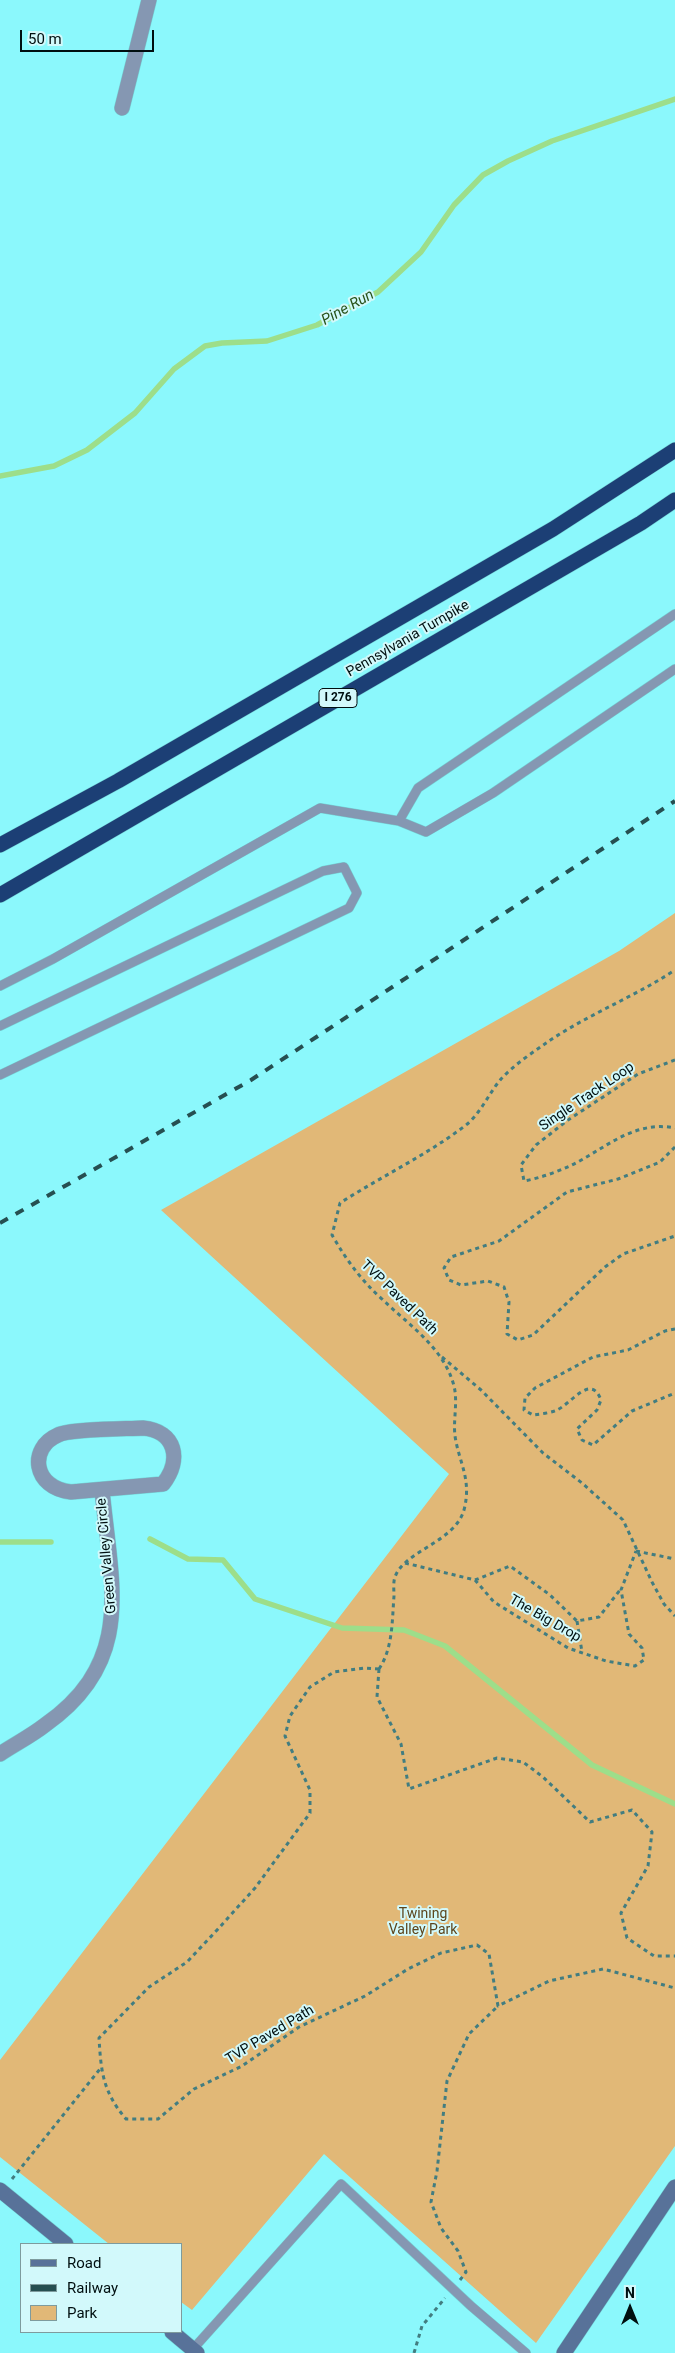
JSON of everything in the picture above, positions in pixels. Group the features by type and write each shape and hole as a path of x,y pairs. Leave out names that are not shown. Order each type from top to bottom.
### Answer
{"highway":[{"name":"Pennsylvania Turnpike","path":"0,845 118,782 553,529 675,450"},
{"name":"Pennsylvania Turnpike","path":"0,895 632,528 675,500"}],"street":[{"path":"122,108 149,0"},
{"name":"Green Valley Circle","path":"143,1428 155,1429 166,1436 172,1447 174,1462 172,1472 163,1484 102,1490 59,1491 46,1483 40,1476 39,1464 42,1452 48,1441 60,1434 143,1428"},
{"name":"Green Valley Circle","path":"0,1754 46,1725 83,1691 101,1663 108,1643 113,1608 102,1490"},
{"path":"564,2353 675,2187"},
{"path":"1,2190 65,2243"},
{"path":"173,2333 195,2351"}],"lane":[{"path":"400,821 418,788 675,614"},
{"path":"0,986 53,959 320,808 400,821 426,832 493,793 675,669"},
{"path":"0,1026 323,871 344,867 358,893 349,908 0,1075"},
{"path":"195,2351 341,2184 453,2289 526,2353"}],"path":[{"name":"TVP Paved Path","path":"498,2006 489,1954 477,1945 442,1953 408,1970 365,1996 299,2028 242,2066 194,2089 158,2120 126,2119 111,2101 100,2069 99,2038 149,1987 187,1962 218,1929 255,1888 310,1813 310,1790 285,1736 290,1716 310,1687 334,1672 365,1668 379,1669 390,1645 395,1577 405,1563 449,1533 464,1511 467,1477 455,1436 454,1387 440,1355 417,1330 383,1300 350,1266 332,1235 340,1203 373,1182 421,1156 468,1123 502,1078 548,1042 590,1015 649,987 675,970"},
{"name":"Single Track Loop","path":"675,1060 638,1074 568,1120 536,1145 520,1165 524,1181 536,1179 572,1165 621,1135 658,1125 675,1128"},
{"path":"675,1147 660,1162 618,1179 567,1192 499,1241 451,1257 444,1268 449,1280 461,1285 488,1281 504,1287 509,1302 507,1334 518,1340 532,1335 605,1267 623,1254 675,1236"},
{"path":"675,1329 665,1331 628,1350 593,1357 535,1388 525,1398 524,1410 534,1415 556,1411 569,1403 582,1390 591,1389 599,1393 601,1400 597,1410 577,1429 582,1440 593,1444 632,1411 675,1393"},
{"path":"440,1355 481,1390 543,1453 582,1483 623,1520 636,1551 664,1604 675,1616"},
{"path":"636,1551 675,1559"},
{"path":"577,1621 599,1617 621,1590 636,1551"},
{"path":"405,1563 475,1580 510,1566 550,1595 577,1621 582,1653"},
{"name":"The Big Drop","path":"475,1580 494,1602 568,1648 606,1661 635,1666 644,1660 642,1648 629,1634 621,1590"},
{"path":"379,1669 377,1697 401,1744 409,1789 497,1758 522,1762 544,1776 590,1822 632,1810 652,1832 648,1866 621,1913 627,1938 654,1956 675,1956"},
{"path":"414,2353 422,2326 466,2272 458,2252 441,2228 431,2202 437,2171 447,2081 469,2034 498,2006 549,1981 603,1970 675,1988"},
{"path":"1,2190 100,2069"}],"green space":[{"name":"Twining Valley Park","path":"675,913 675,2146 536,2343 324,2154 192,2310 182,2303 182,2243 108,2243 0,2157 0,2060 449,1474 161,1210 619,951"}],"waterway":[{"name":"Pine Run","path":"0,476 54,466 87,450 135,413 174,369 205,346 222,343 267,341 317,325 378,292 421,252 454,205 483,175 508,161 552,141 675,99"},
{"path":"150,1539 188,1559 223,1560 255,1599 342,1628 404,1630 445,1646 592,1765 675,1804"},
{"path":"0,1542 51,1542"}],"railway":[{"path":"0,1223 251,1080 675,801"}]}
